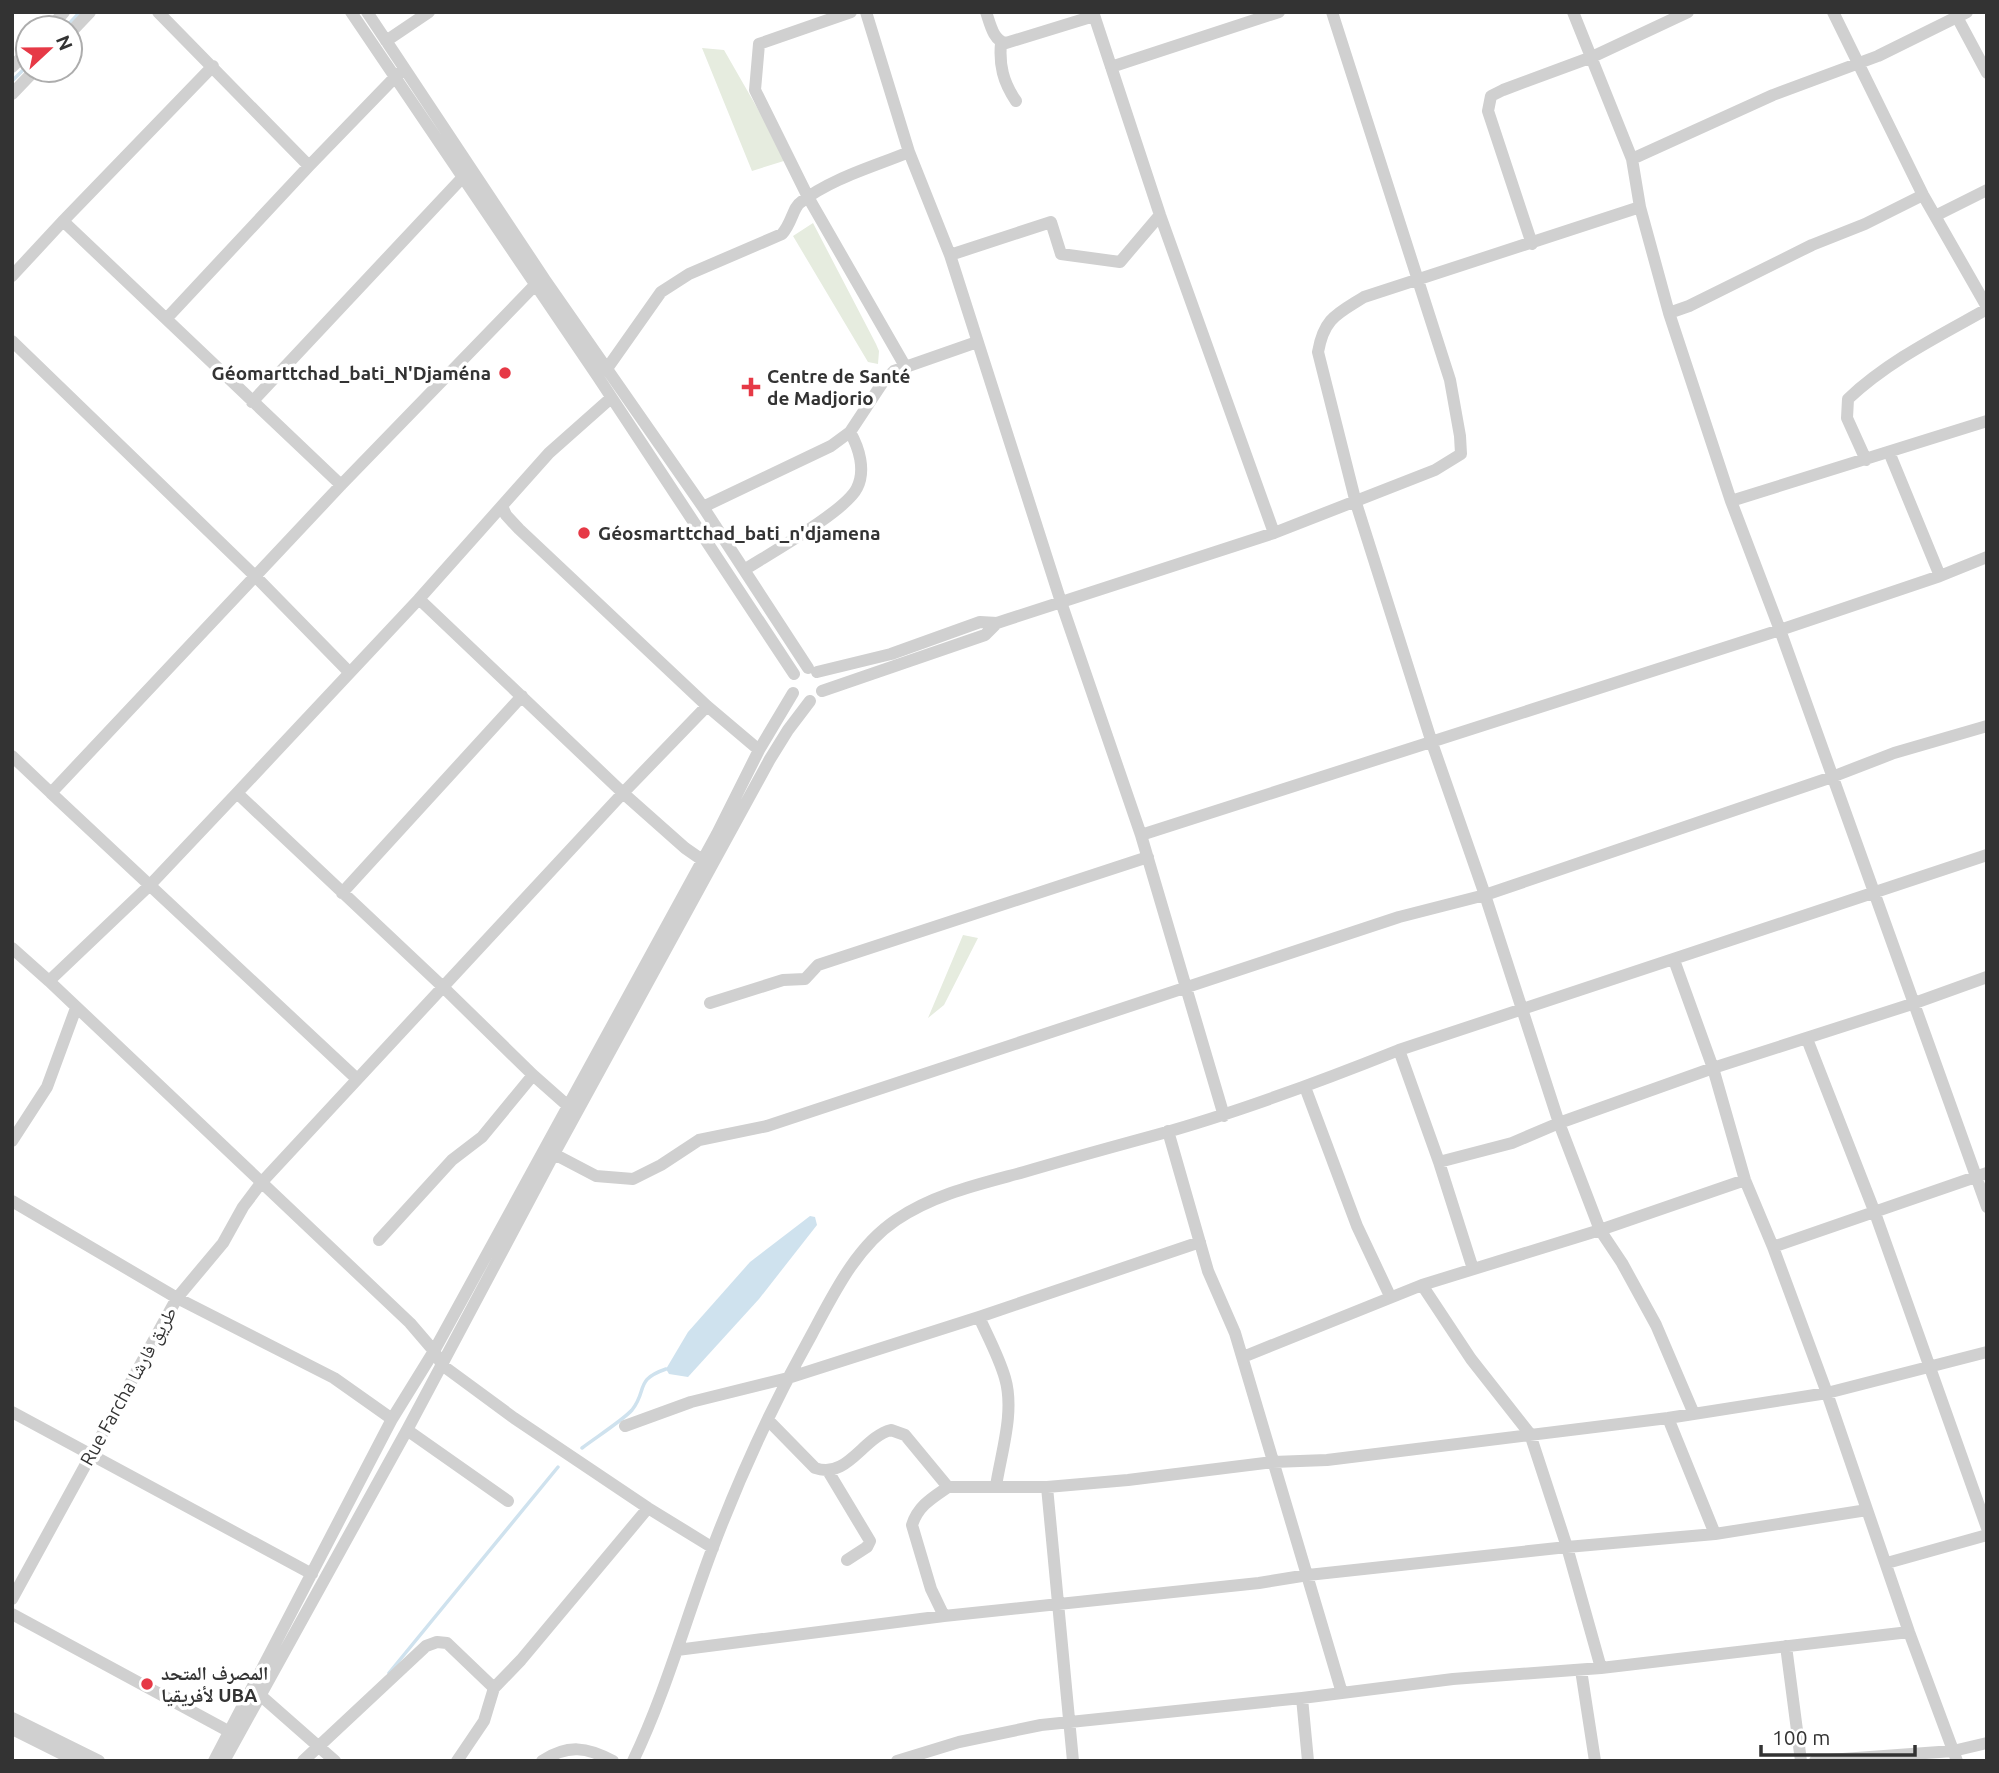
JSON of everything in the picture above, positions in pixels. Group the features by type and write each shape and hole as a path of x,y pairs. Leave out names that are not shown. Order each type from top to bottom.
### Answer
{"street":[{"path":"158,12 309,166"},
{"path":"351,12 400,72 704,508 812,670 822,680 822,691"},
{"path":"367,12 463,177 794,674"},
{"path":"386,41 429,12"},
{"path":"851,12 759,44 755,90 808,197 905,366"},
{"path":"866,12 909,152 950,255 1061,602 1142,835 1224,1116"},
{"path":"985,12 1001,43 1004,79 1016,101"},
{"path":"1111,67 1279,12"},
{"path":"794,674 830,670 891,654 980,622 997,623 1274,533 1356,503 1434,470 1461,454 1450,380 1332,12"},
{"path":"1573,12 1632,159 1640,207 1669,313 1731,501 1780,630 1912,1004 1981,1175 1987,1207"},
{"path":"1532,244 1489,111 1491,96 1592,57 1688,12"},
{"path":"1833,12 1923,195 1987,308 1898,360 1848,399 1847,418 1866,460"},
{"path":"1001,43 1017,41 1093,14 1160,215 1274,533"},
{"path":"1632,159 1773,95 1858,64 1962,15 1987,73"},
{"path":"12,276 213,66"},
{"path":"167,318 400,72"},
{"path":"606,370 661,292 689,274 782,234 791,225 798,204 829,184 909,152"},
{"path":"252,402 463,177"},
{"path":"1935,216 1987,190"},
{"path":"1669,313 1923,195"},
{"path":"1640,207 1364,297 1334,317 1322,332 1318,352 1356,503 1432,743 1559,1123 1600,1230 1622,1263 1656,1325 1694,1414"},
{"path":"950,255 1051,222 1061,254 1120,262 1160,215"},
{"path":"62,221 341,485"},
{"path":"51,793 341,485 535,285"},
{"path":"12,341 256,577 349,672"},
{"path":"704,508 831,446 850,432 883,382 894,371 977,342"},
{"path":"48,981 150,885 419,600 549,453 611,398"},
{"path":"1731,501 1987,421"},
{"path":"744,570 843,506 857,488 861,466 858,447 850,432"},
{"path":"1889,452 1940,576"},
{"path":"502,506 510,521 707,706 759,750"},
{"path":"1142,835 1780,630 1987,558"},
{"path":"419,600 622,793 707,863"},
{"path":"214,1761 392,1419 434,1352 568,1106 707,863 770,759 810,701 822,691 985,635 997,623"},
{"path":"794,674 790,683 793,693 800,700 810,701"},
{"path":"224,1761 407,1430 693,899 759,750 793,693"},
{"path":"342,893 522,696"},
{"name":"Rue Farcha طريق فارشا","path":"12,1599 177,1298 223,1243 243,1207 261,1183 622,793 707,706"},
{"path":"554,1154 596,1176 633,1179 661,1165 699,1140 767,1126 1399,917 1485,895 1832,777 1894,753 1987,726"},
{"path":"12,756 357,1079"},
{"path":"237,793 568,1106"},
{"path":"633,1761 651,1723 713,1548 788,1378 835,1291 858,1257 875,1236 896,1220 928,1201 971,1186 1224,1116 1399,1050 1987,855"},
{"path":"710,1003 783,980 805,979 818,965 1148,857"},
{"path":"12,948 410,1323 442,1365 514,1418 713,1548"},
{"path":"1674,960 1713,1069 1745,1180 1828,1393 1909,1632 1955,1756"},
{"path":"1439,1162 1512,1143 1559,1123 1713,1069 1987,977"},
{"path":"12,1141 47,1087 76,1008"},
{"path":"1807,1039 1875,1213 1987,1528"},
{"path":"1399,1050 1473,1269"},
{"path":"379,1240 452,1160 482,1137 533,1075"},
{"path":"1305,1087 1357,1226 1390,1296"},
{"path":"1168,1132 1208,1271 1243,1357 1342,1693"},
{"path":"1773,1247 1981,1175"},
{"path":"1243,1357 1390,1296 1600,1230 1745,1180"},
{"path":"12,1201 177,1298 334,1378 392,1419"},
{"path":"625,1426 691,1402 788,1378 979,1317 1200,1242"},
{"path":"1422,1285 1471,1359 1530,1434 1567,1547 1601,1668"},
{"path":"979,1317 1005,1378 1008,1396 996,1486"},
{"path":"944,1616 931,1589 912,1525 915,1515 923,1505 948,1487 1047,1487 1273,1462 1327,1460 1668,1418 1828,1393 1987,1352"},
{"path":"12,1412 312,1574"},
{"path":"1668,1418 1715,1534"},
{"path":"768,1420 815,1468 828,1471 839,1468 885,1432 899,1431 948,1487"},
{"path":"407,1430 508,1501"},
{"path":"828,1471 870,1541 867,1547 846,1560"},
{"path":"1047,1487 1073,1761"},
{"path":"457,1761 484,1721 494,1688 521,1660 648,1508"},
{"path":"677,1650 944,1616 1234,1586 1308,1575 1715,1534 1867,1510"},
{"path":"1887,1563 1987,1535"},
{"path":"12,1614 230,1732"},
{"path":"897,1761 959,1742 1012,1730 1453,1679 1601,1668 1909,1632"},
{"path":"303,1761 426,1646 437,1642 447,1643 494,1688"},
{"path":"1786,1646 1801,1761"},
{"path":"1581,1670 1595,1761"},
{"path":"260,1695 335,1761"},
{"path":"1302,1698 1308,1761"},
{"path":"12,1718 99,1761"},
{"path":"12,1729 76,1761"},
{"path":"1815,1761 1955,1756 1987,1742"},
{"path":"542,1761 556,1752 572,1750 592,1750 612,1761"}],"shaded area":[{"path":"702,48 724,50 787,160 752,171"},
{"path":"813,223 876,344 879,351 878,364 868,362 793,236"},
{"path":"963,935 978,938 944,1005 928,1018"}],"water":[{"path":"810,1216 815,1217 817,1225 759,1299 688,1377 669,1374 666,1369 688,1332 750,1262"}],"waterway":[{"path":"582,1448 628,1414 637,1403 649,1377 666,1369"},
{"path":"389,1673 558,1467"}],"place":[{"name":"Géomarttchad_bati_N'Djaména","path":"505,373"},
{"name":"Centre de Santé de Madjorio","path":"751,387"},
{"name":"Géosmarttchad_bati_n'djamena","path":"584,533"},
{"name":"المصرف المتحد لأفريقيا UBA","path":"147,1684"}]}
